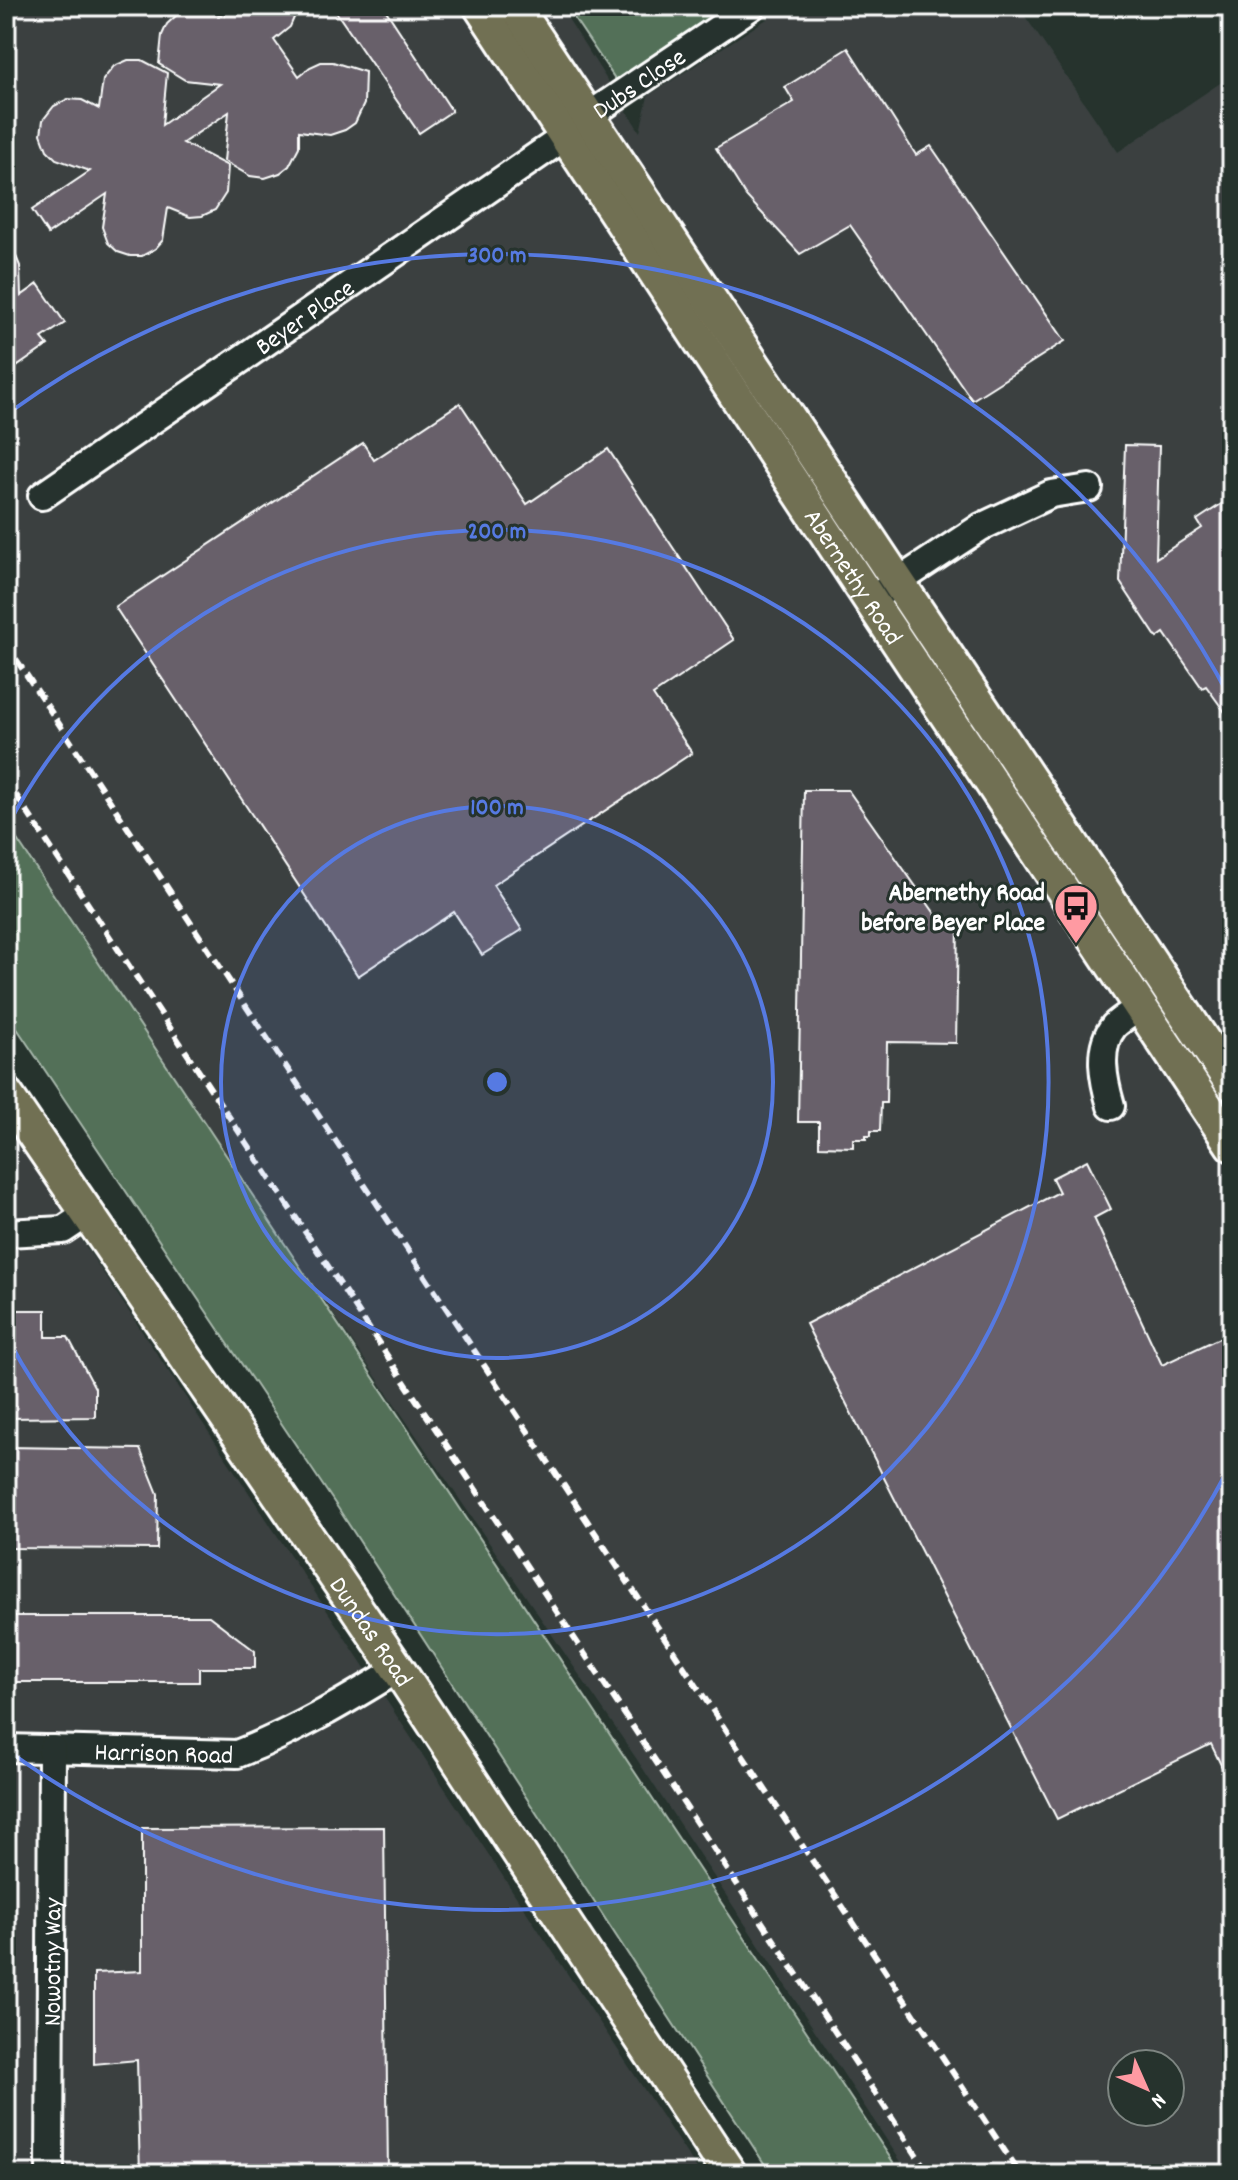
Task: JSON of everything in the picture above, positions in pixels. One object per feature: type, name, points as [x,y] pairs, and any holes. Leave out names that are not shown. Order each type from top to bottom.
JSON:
[{"type":"main road","name":"Abernethy Road","points":[[480,6],[576,126],[897,583],[1232,1084]]},
{"type":"main road","name":"Abernethy Road","points":[[515,6],[576,126],[870,600],[1232,1145]]},
{"type":"main road","points":[[1172,1055],[1201,1038]]},
{"type":"main road","name":"Dundas Road","points":[[6,1094],[398,1669],[730,2174]]},
{"type":"street","name":"Dubs Close","points":[[576,126],[752,6]]},
{"type":"street","name":"Beyer Place","points":[[42,496],[576,126]]},
{"type":"street","points":[[870,600],[981,527],[1051,494],[1089,488]]},
{"type":"street","points":[[1111,1106],[1104,1081],[1103,1053],[1113,1028],[1140,1007]]},
{"type":"street","points":[[6,1233],[63,1230],[87,1214]]},
{"type":"street","name":"Harrison Road","points":[[6,1748],[237,1754],[271,1741],[341,1705],[398,1669]]},
{"type":"street","name":"Nowotny Way","points":[[50,2174],[52,1749]]},
{"type":"shaded area","points":[[6,6],[560,6],[640,132],[648,96],[787,6],[1018,6],[1118,152],[1232,75],[1232,2174],[909,2174],[638,1761],[109,985],[6,826]]},
{"type":"shaded area","points":[[6,1126],[663,2118],[700,2174],[6,2174]]},
{"type":"green space","points":[[566,6],[752,6],[624,92]]},
{"type":"green space","points":[[6,823],[901,2174],[771,2174],[338,1508],[6,1012]]},
{"type":"building","points":[[226,6],[299,6],[290,27],[274,40],[299,76],[321,62],[333,62],[365,72],[364,104],[355,123],[330,135],[299,131],[299,147],[289,166],[265,178],[250,176],[224,161],[229,112],[183,143],[228,166],[226,193],[215,210],[190,217],[168,208],[163,240],[142,256],[118,252],[108,243],[102,227],[107,194],[48,234],[32,210],[90,171],[56,159],[47,150],[41,134],[43,120],[54,106],[68,99],[82,100],[99,109],[103,80],[114,66],[128,60],[142,60],[167,73],[162,125],[220,84],[185,80],[159,64],[162,35],[167,24],[179,13],[191,9],[225,16]]},
{"type":"building","points":[[332,6],[383,6],[452,111],[419,133]]},
{"type":"building","points":[[848,48],[916,155],[931,146],[1065,341],[972,400],[850,225],[800,254],[746,196],[716,148],[794,102],[785,87]]},
{"type":"building","points":[[6,232],[20,266],[21,296],[38,284],[65,323],[42,338],[48,345],[15,368],[6,355]]},
{"type":"building","points":[[460,403],[527,504],[608,449],[734,640],[653,695],[692,753],[493,885],[522,930],[482,955],[454,912],[358,976],[115,607],[363,443],[374,460]]},
{"type":"building","points":[[1125,445],[1159,446],[1156,558],[1202,528],[1197,520],[1232,497],[1232,722],[1206,686],[1202,688],[1164,633],[1157,638],[1120,582]]},
{"type":"building","points":[[804,790],[848,790],[943,925],[958,925],[956,1043],[887,1042],[886,1103],[881,1103],[880,1131],[871,1131],[871,1136],[866,1136],[866,1139],[853,1139],[853,1147],[819,1146],[819,1122],[798,1122]]},
{"type":"building","points":[[1087,1160],[1111,1209],[1094,1218],[1162,1365],[1232,1332],[1232,1788],[1211,1744],[1057,1819],[806,1324],[1059,1192],[1052,1178]]},
{"type":"building","points":[[6,1310],[46,1310],[46,1337],[68,1337],[95,1388],[95,1417],[6,1418]]},
{"type":"building","points":[[6,1447],[140,1449],[158,1494],[157,1549],[6,1548]]},
{"type":"building","points":[[6,1616],[209,1616],[255,1651],[255,1668],[199,1668],[199,1682],[6,1682]]},
{"type":"building","points":[[384,1827],[388,2174],[140,2174],[137,2060],[94,2064],[94,1973],[142,1971],[142,1828]]},
{"type":"railway","points":[[6,644],[1020,2174]]},
{"type":"railway","points":[[6,780],[929,2174]]},
{"type":"place","name":"Abernethy Road before Beyer Place","points":[[1076,945]]}]
